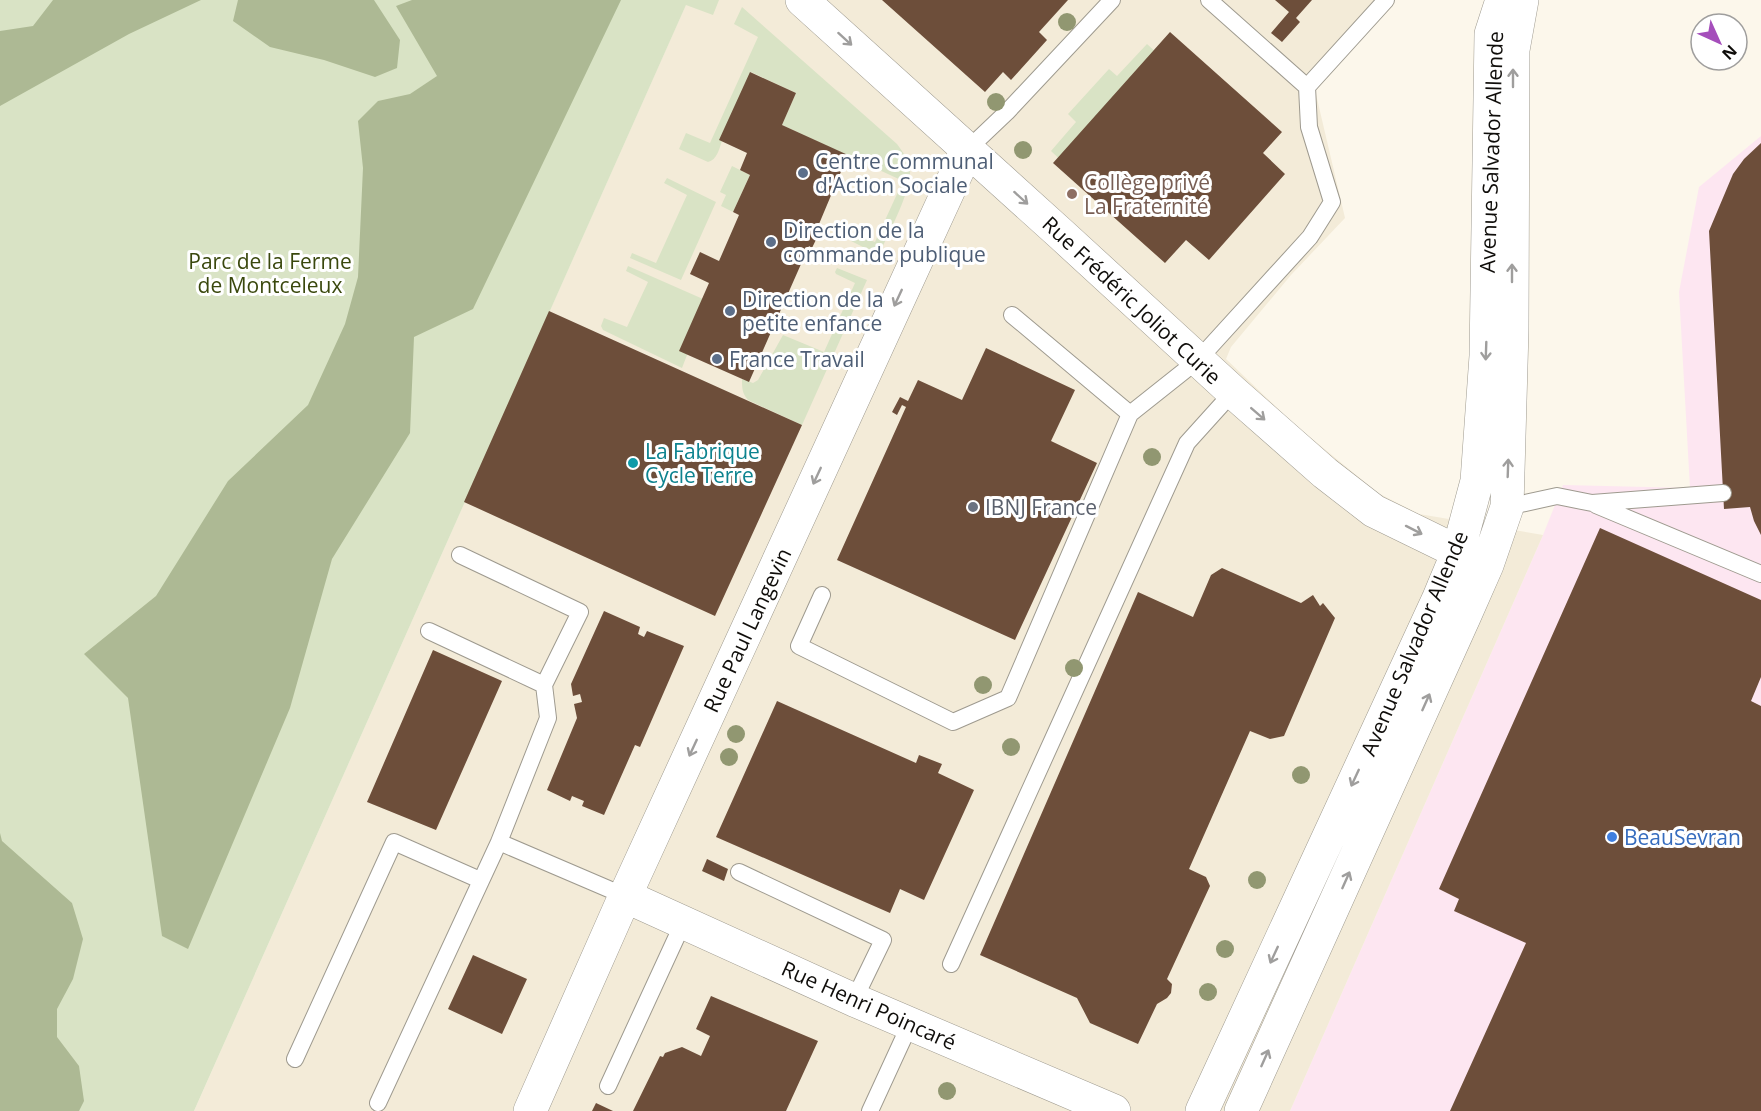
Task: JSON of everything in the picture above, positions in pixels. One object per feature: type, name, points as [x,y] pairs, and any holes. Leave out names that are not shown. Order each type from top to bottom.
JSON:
[{"type":"street","name":"Rue Frédéric Joliot Curie","points":[[802,0],[1325,473],[1374,511],[1472,559]]},
{"type":"street","name":"Avenue Salvador Allende","points":[[1241,1111],[1472,559],[1486,356],[1491,34],[1502,0]]},
{"type":"street","name":"Avenue Salvador Allende","points":[[1202,1111],[1472,559],[1507,507],[1512,330],[1513,50],[1522,0]]},
{"type":"street","name":"Rue Paul Langevin","points":[[530,1111],[625,896],[967,150]]},
{"type":"street","name":"Rue Henri Poincaré","points":[[625,896],[854,1000],[1114,1111]]},
{"type":"lane","points":[[967,150],[1007,112],[1112,0]]},
{"type":"lane","points":[[1209,0],[1307,87]]},
{"type":"lane","points":[[822,595],[799,646],[953,722],[1008,698],[1131,414],[1198,360],[1310,237],[1332,202],[1309,127],[1307,87],[1386,0]]},
{"type":"lane","points":[[1012,315],[1131,414]]},
{"type":"lane","points":[[951,964],[1187,443],[1233,392]]},
{"type":"lane","points":[[1592,503],[1723,493]]},
{"type":"lane","points":[[1507,507],[1557,496],[1592,503],[1761,574]]},
{"type":"lane","points":[[378,1103],[499,842],[548,718],[544,685],[580,612],[460,555]]},
{"type":"lane","points":[[429,631],[544,685]]},
{"type":"lane","points":[[294,1059],[394,842],[480,880]]},
{"type":"lane","points":[[499,842],[625,896]]},
{"type":"lane","points":[[739,872],[883,940],[854,1000]]},
{"type":"lane","points":[[608,1086],[683,923]]},
{"type":"lane","points":[[870,1111],[910,1024]]},
{"type":"shaded area","points":[[688,0],[1393,0],[1315,90],[1345,218],[1291,275],[1231,347],[1226,359],[1294,424],[1378,493],[1419,514],[1543,535],[1290,1111],[194,1111]]},
{"type":"shaded area","name":"BeauSevran","points":[[1761,136],[1761,1111],[1290,1111],[1563,485],[1690,488],[1679,292],[1699,187]]},
{"type":"green space","name":"Parc de la Ferme de Montceleux","points":[[0,0],[719,0],[713,15],[686,5],[194,1111],[0,1111]]},
{"type":"green space","points":[[53,0],[201,0],[129,34],[0,106],[0,31],[33,26]]},
{"type":"green space","points":[[238,0],[374,0],[400,40],[397,68],[375,77],[324,60],[270,47],[233,21]]},
{"type":"green space","points":[[412,0],[621,0],[473,309],[414,337],[410,433],[332,559],[290,708],[188,949],[162,936],[128,698],[84,654],[156,596],[228,481],[308,405],[345,324],[358,277],[363,168],[358,121],[378,101],[410,94],[437,76],[396,6]]},
{"type":"green space","points":[[742,7],[897,144],[905,156],[910,169],[910,178],[899,212],[879,255],[851,241],[849,237],[854,234],[875,242],[903,181],[782,125],[796,93],[751,72],[720,140],[722,141],[714,159],[708,162],[679,149],[686,133],[710,143],[758,37],[734,24]]},
{"type":"green space","points":[[1147,44],[1169,64],[1070,169],[1051,151],[1076,122],[1068,114],[1109,69],[1117,76]]},
{"type":"green space","points":[[732,166],[750,175],[733,212],[721,206],[726,195],[720,192]]},
{"type":"green space","points":[[667,178],[716,202],[681,280],[630,258],[632,253],[656,263],[687,195],[664,183]]},
{"type":"green space","points":[[628,266],[703,299],[682,368],[603,330],[601,326],[604,318],[627,327],[648,282],[626,271]]},
{"type":"green space","points":[[837,268],[867,280],[802,425],[748,400],[743,390],[742,379],[753,383],[758,380],[783,335],[824,352],[855,283],[836,274]]},
{"type":"green space","points":[[0,833],[2,841],[72,903],[83,939],[73,979],[57,1009],[57,1037],[79,1066],[84,1101],[79,1111],[0,1111]]},
{"type":"building","points":[[882,0],[1068,0],[1039,32],[1047,40],[1011,80],[1003,72],[985,92]]},
{"type":"building","points":[[1275,0],[1312,0],[1296,18],[1300,22],[1282,42],[1271,33],[1289,12]]},
{"type":"building","points":[[1170,32],[1282,132],[1263,153],[1285,174],[1209,260],[1186,240],[1165,263],[1053,163]]},
{"type":"building","points":[[750,72],[796,93],[782,125],[848,155],[819,224],[823,225],[812,248],[809,246],[749,382],[679,351],[709,283],[690,274],[700,252],[719,261],[739,215],[733,212],[750,175],[740,170],[747,153],[719,140]]},
{"type":"building","points":[[1761,143],[1761,535],[1750,507],[1724,509],[1709,231],[1733,174],[1744,159]]},
{"type":"building","name":"La Fabrique Cycle Terre","points":[[549,311],[802,425],[715,616],[464,502]]},
{"type":"building","points":[[986,348],[1075,390],[1051,441],[1097,463],[1015,640],[837,560],[906,407],[902,405],[897,415],[892,412],[900,397],[908,401],[918,380],[962,400]]},
{"type":"building","name":"BeauSevran","points":[[1600,528],[1761,600],[1761,677],[1751,701],[1761,706],[1761,1111],[1450,1111],[1526,943],[1454,911],[1459,899],[1439,889]]},
{"type":"building","points":[[1222,568],[1301,603],[1313,595],[1320,606],[1323,603],[1335,618],[1284,736],[1270,739],[1250,731],[1189,869],[1206,877],[1210,886],[1167,979],[1172,984],[1171,993],[1157,1004],[1138,1044],[1090,1023],[1077,998],[980,955],[1138,592],[1193,617],[1211,575]]},
{"type":"building","points":[[604,611],[640,627],[638,634],[644,637],[647,631],[684,646],[640,747],[635,745],[604,815],[582,806],[584,801],[572,796],[570,801],[547,790],[577,718],[574,704],[582,702],[580,694],[573,696],[571,684]]},
{"type":"building","points":[[433,650],[502,681],[436,830],[367,802]]},
{"type":"building","points":[[777,701],[916,763],[919,755],[942,764],[938,773],[974,790],[924,900],[900,889],[890,913],[716,837]]},
{"type":"building","points":[[707,859],[728,869],[724,881],[702,871]]},
{"type":"building","points":[[473,955],[527,979],[502,1034],[448,1009]]},
{"type":"building","points":[[711,996],[818,1041],[786,1111],[633,1111],[660,1056],[663,1057],[665,1053],[682,1047],[701,1056],[710,1036],[696,1029]]},
{"type":"building","points":[[596,1103],[613,1111],[592,1111]]},
{"type":"place","name":"Centre Communal d'Action Sociale","points":[[803,173]]},
{"type":"place","name":"Collège privé La Fraternité","points":[[1072,194]]},
{"type":"place","name":"Direction de la commande publique","points":[[771,242]]},
{"type":"place","name":"Direction de la petite enfance","points":[[730,311]]},
{"type":"place","name":"France Travail","points":[[717,359]]},
{"type":"place","name":"La Fabrique Cycle Terre","points":[[633,463]]},
{"type":"place","name":"IBNJ France","points":[[973,507]]},
{"type":"place","name":"BeauSevran","points":[[1612,837]]}]
